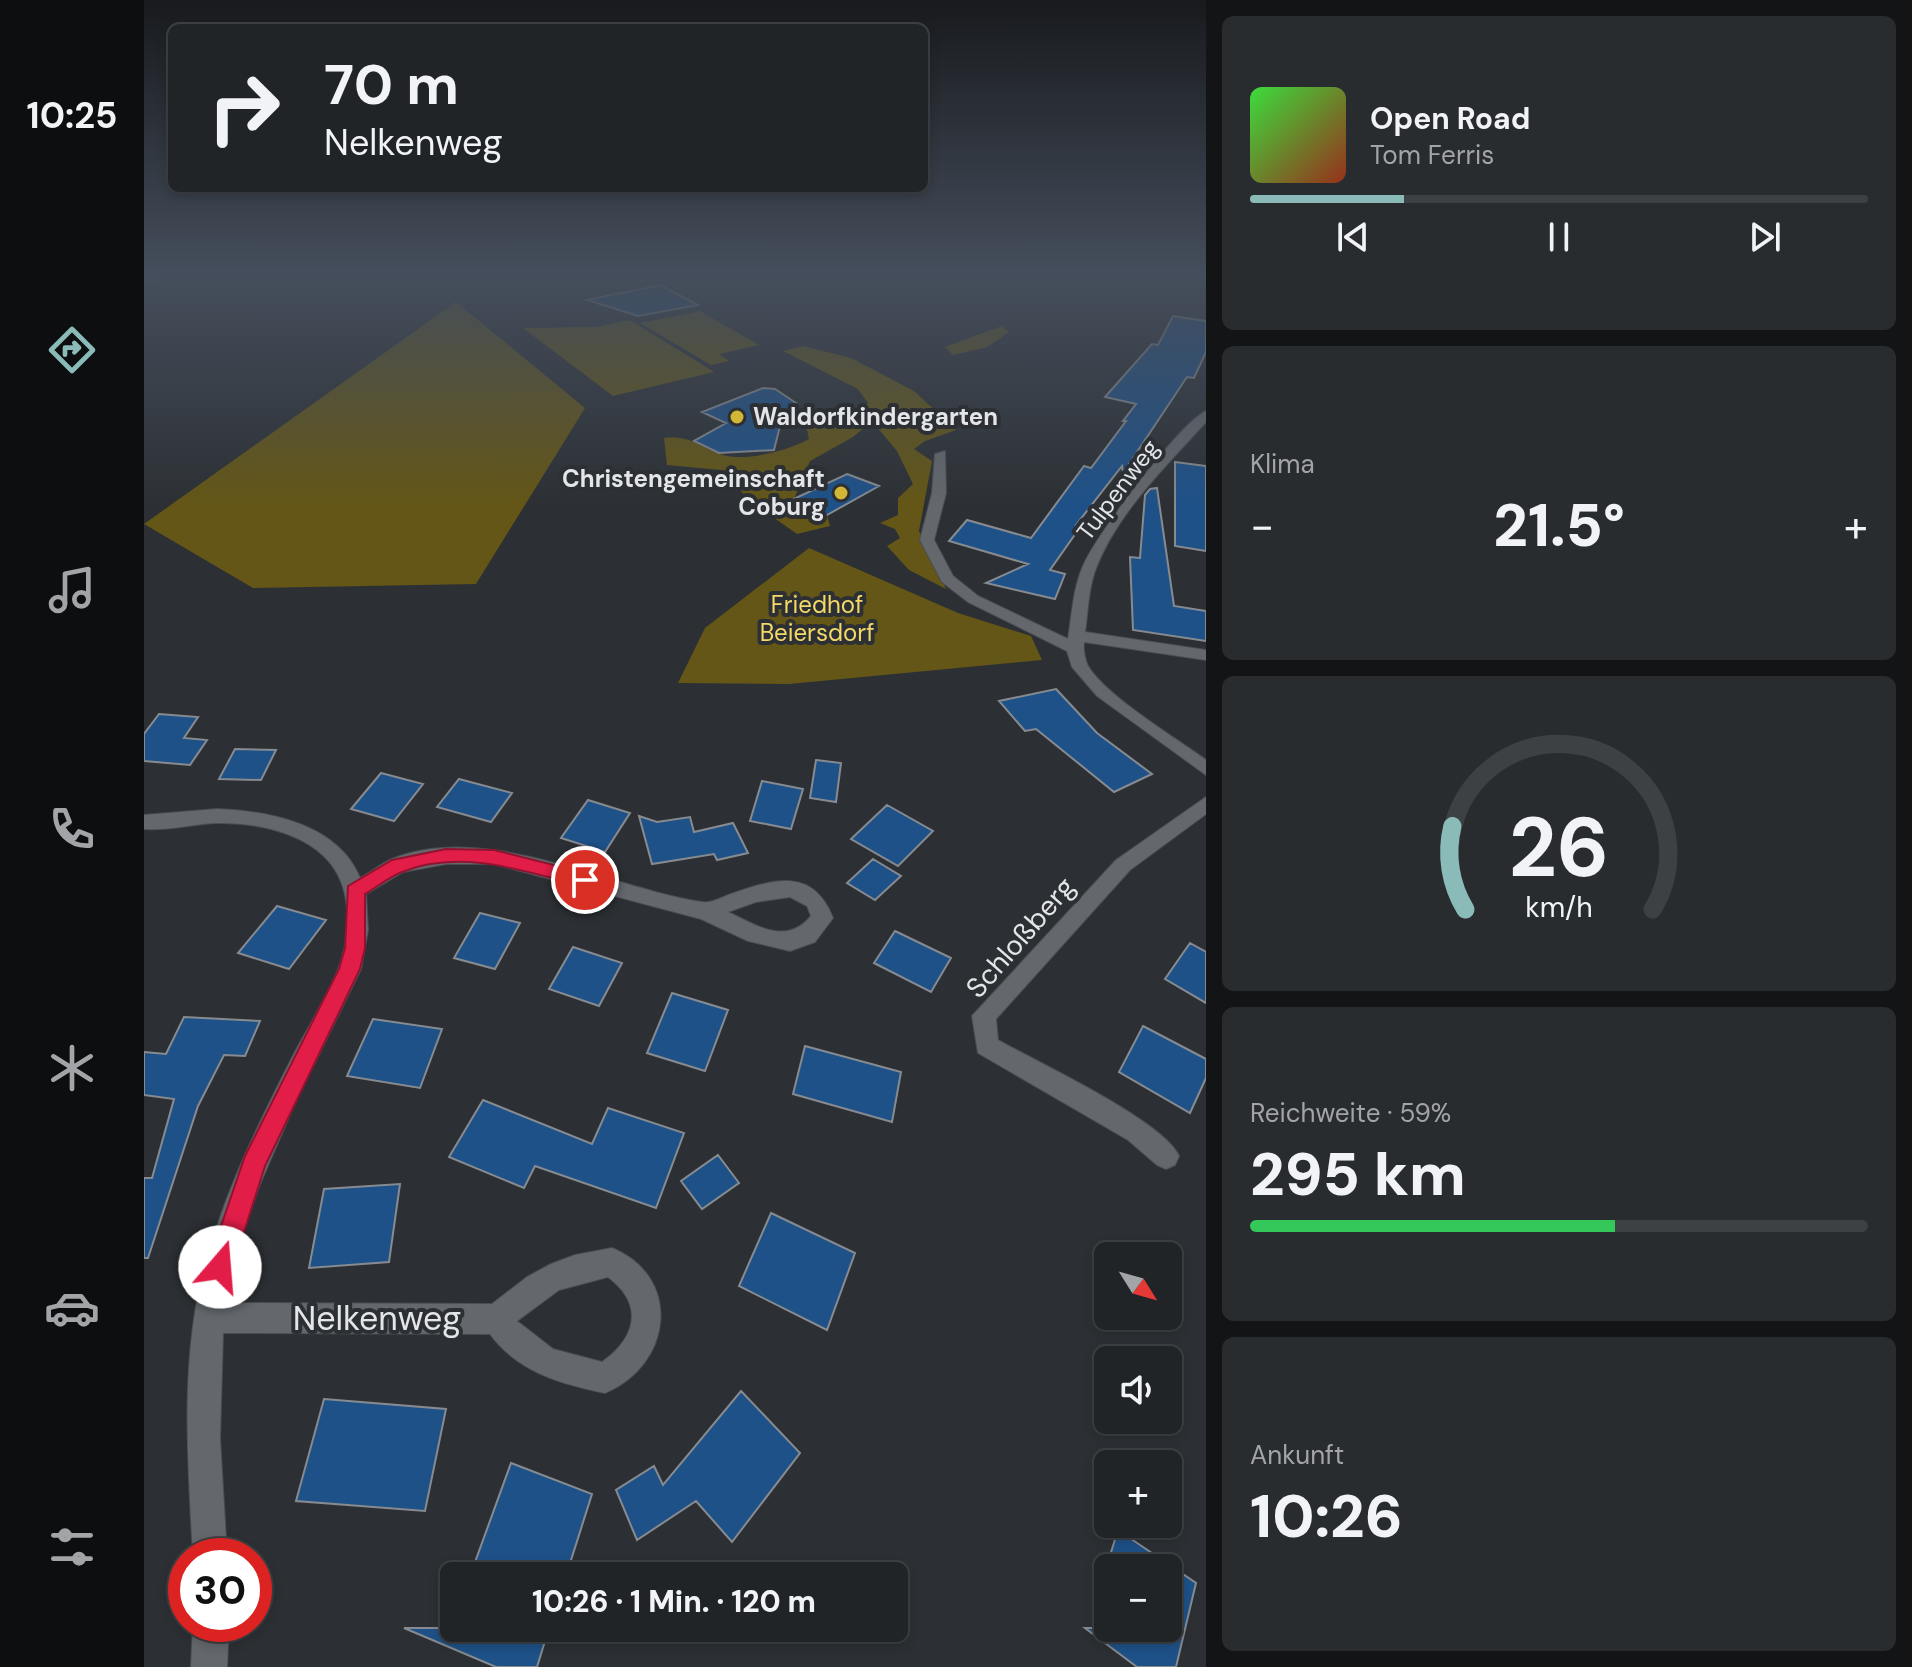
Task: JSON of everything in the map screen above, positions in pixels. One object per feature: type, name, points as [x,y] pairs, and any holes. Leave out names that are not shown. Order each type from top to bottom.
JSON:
[{"type":"street","name":"Tulpenweg","points":[[1076,642],[1078,609],[1090,565],[1129,504],[1203,423]]},
{"type":"street","points":[[941,454],[939,493],[927,540],[947,579],[973,599],[1010,620],[1076,642],[1206,655]]},
{"type":"street","points":[[1076,642],[1080,667],[1103,692],[1206,769]]},
{"type":"street","name":"Schloßberg","points":[[1166,1156],[1137,1131],[987,1046],[984,1016],[1123,865],[1206,804]]},
{"type":"street","points":[[144,822],[175,824],[214,816],[270,822],[296,830],[326,847],[347,873],[355,891],[355,948],[350,969],[253,1164],[220,1267],[209,1318],[204,1452],[209,1538]]},
{"type":"street","points":[[355,891],[398,865],[446,856],[494,856],[707,912]]},
{"type":"street","name":"Nelkenweg","points":[[209,1318],[497,1319],[548,1277],[571,1267],[612,1262],[640,1286],[645,1305],[640,1349],[623,1368],[605,1378],[551,1367],[529,1355],[510,1339],[497,1319]]},
{"type":"street","points":[[209,1667],[210,1642]]},
{"type":"green space","points":[[387,351],[515,351],[585,408],[476,584],[253,588],[144,524]]},
{"type":"green space","points":[[553,351],[680,351],[714,372],[613,396]]},
{"type":"green space","points":[[687,351],[733,351],[719,354],[729,361],[711,365]]},
{"type":"green space","points":[[783,351],[822,351],[851,358],[914,391],[956,430],[925,441],[914,449],[932,461],[919,531],[946,589],[909,570],[887,546],[900,538],[895,529],[880,523],[898,515],[898,498],[913,484],[897,451],[872,421],[853,437],[810,461],[794,499],[806,509],[827,515],[830,526],[797,534],[750,501],[721,470],[667,465],[664,438],[688,440],[732,457],[755,456],[779,451],[809,439],[806,425],[833,409],[859,410],[868,403],[858,389]]},
{"type":"green space","points":[[949,351],[971,351],[953,355]]},
{"type":"green space","name":"Friedhof Beiersdorf","points":[[809,548],[958,613],[1031,636],[1042,660],[789,684],[678,683],[705,628]]},
{"type":"building","points":[[1146,351],[1206,351],[1194,378],[1187,377],[1123,473],[1122,466],[1076,525],[1081,526],[1050,570],[1065,574],[1055,599],[986,583],[1028,564],[949,541],[967,520],[1031,538],[1084,466],[1091,468],[1136,404],[1105,397]]},
{"type":"building","points":[[763,388],[775,389],[796,403],[783,414],[774,450],[719,453],[694,441],[726,423],[702,412]]},
{"type":"building","points":[[1175,462],[1206,466],[1206,551],[1175,546]]},
{"type":"building","name":"Christengemeinschaft Coburg","points":[[847,474],[879,486],[827,515],[785,503]]},
{"type":"building","points":[[1157,488],[1174,606],[1206,611],[1206,641],[1133,630],[1130,557],[1140,558],[1145,495],[1150,489]]},
{"type":"building","points":[[1056,689],[1097,733],[1152,774],[1114,792],[1036,729],[1025,731],[999,701]]},
{"type":"building","points":[[159,714],[198,717],[184,738],[207,740],[190,765],[144,761],[144,734]]},
{"type":"building","points":[[235,749],[276,750],[261,780],[219,779]]},
{"type":"building","points":[[816,760],[841,763],[836,802],[810,798]]},
{"type":"building","points":[[381,773],[423,784],[394,821],[351,809]]},
{"type":"building","points":[[459,779],[512,793],[491,822],[437,807]]},
{"type":"building","points":[[762,781],[803,789],[791,829],[750,821]]},
{"type":"building","points":[[588,800],[630,813],[605,852],[561,838]]},
{"type":"building","points":[[887,805],[933,831],[898,866],[851,839]]},
{"type":"building","points":[[639,816],[657,822],[690,817],[694,832],[733,823],[748,853],[717,860],[714,854],[652,864]]},
{"type":"building","points":[[873,859],[901,876],[875,900],[847,883]]},
{"type":"building","points":[[277,906],[326,920],[289,969],[238,953]]},
{"type":"building","points":[[480,913],[520,923],[495,969],[454,958]]},
{"type":"building","points":[[895,931],[951,958],[931,992],[874,963]]},
{"type":"building","points":[[1190,943],[1206,952],[1206,1003],[1165,979]]},
{"type":"building","points":[[573,947],[622,963],[599,1006],[549,989]]},
{"type":"building","points":[[672,993],[728,1010],[705,1071],[647,1053]]},
{"type":"building","points":[[184,1017],[260,1021],[245,1056],[224,1055],[198,1106],[148,1258],[144,1258],[144,1178],[152,1178],[174,1099],[144,1095],[144,1052],[166,1054]]},
{"type":"building","points":[[373,1019],[442,1029],[420,1088],[347,1076]]},
{"type":"building","points":[[1143,1026],[1206,1059],[1206,1078],[1190,1113],[1119,1072]]},
{"type":"building","points":[[805,1046],[901,1072],[892,1122],[793,1094]]},
{"type":"building","points":[[483,1100],[592,1144],[608,1108],[684,1133],[656,1208],[535,1166],[524,1188],[449,1157]]},
{"type":"building","points":[[718,1155],[739,1183],[702,1209],[681,1181]]},
{"type":"building","points":[[400,1184],[389,1262],[309,1268],[324,1189]]},
{"type":"building","points":[[771,1213],[855,1253],[827,1330],[739,1286]]},
{"type":"building","points":[[741,1391],[800,1453],[732,1542],[696,1501],[637,1540],[616,1490],[654,1466],[663,1485]]},
{"type":"building","points":[[324,1399],[446,1409],[425,1511],[296,1501]]},
{"type":"building","points":[[511,1463],[592,1494],[570,1562],[475,1562]]},
{"type":"building","points":[[1115,1538],[1130,1538],[1153,1554],[1110,1554]]},
{"type":"building","points":[[1182,1573],[1196,1583],[1182,1642]]},
{"type":"building","points":[[404,1628],[440,1628],[440,1642],[545,1642],[537,1667],[496,1667]]},
{"type":"building","points":[[1104,1642],[1182,1642],[1176,1667],[1137,1667]]},
{"type":"place","name":"Waldorfkindergarten","points":[[737,417]]},
{"type":"place","name":"Christengemeinschaft Coburg","points":[[841,493]]},
{"type":"route","points":[[220,1267],[253,1164],[350,969],[355,948],[355,891],[398,865],[446,856],[494,856],[585,880]]}]
